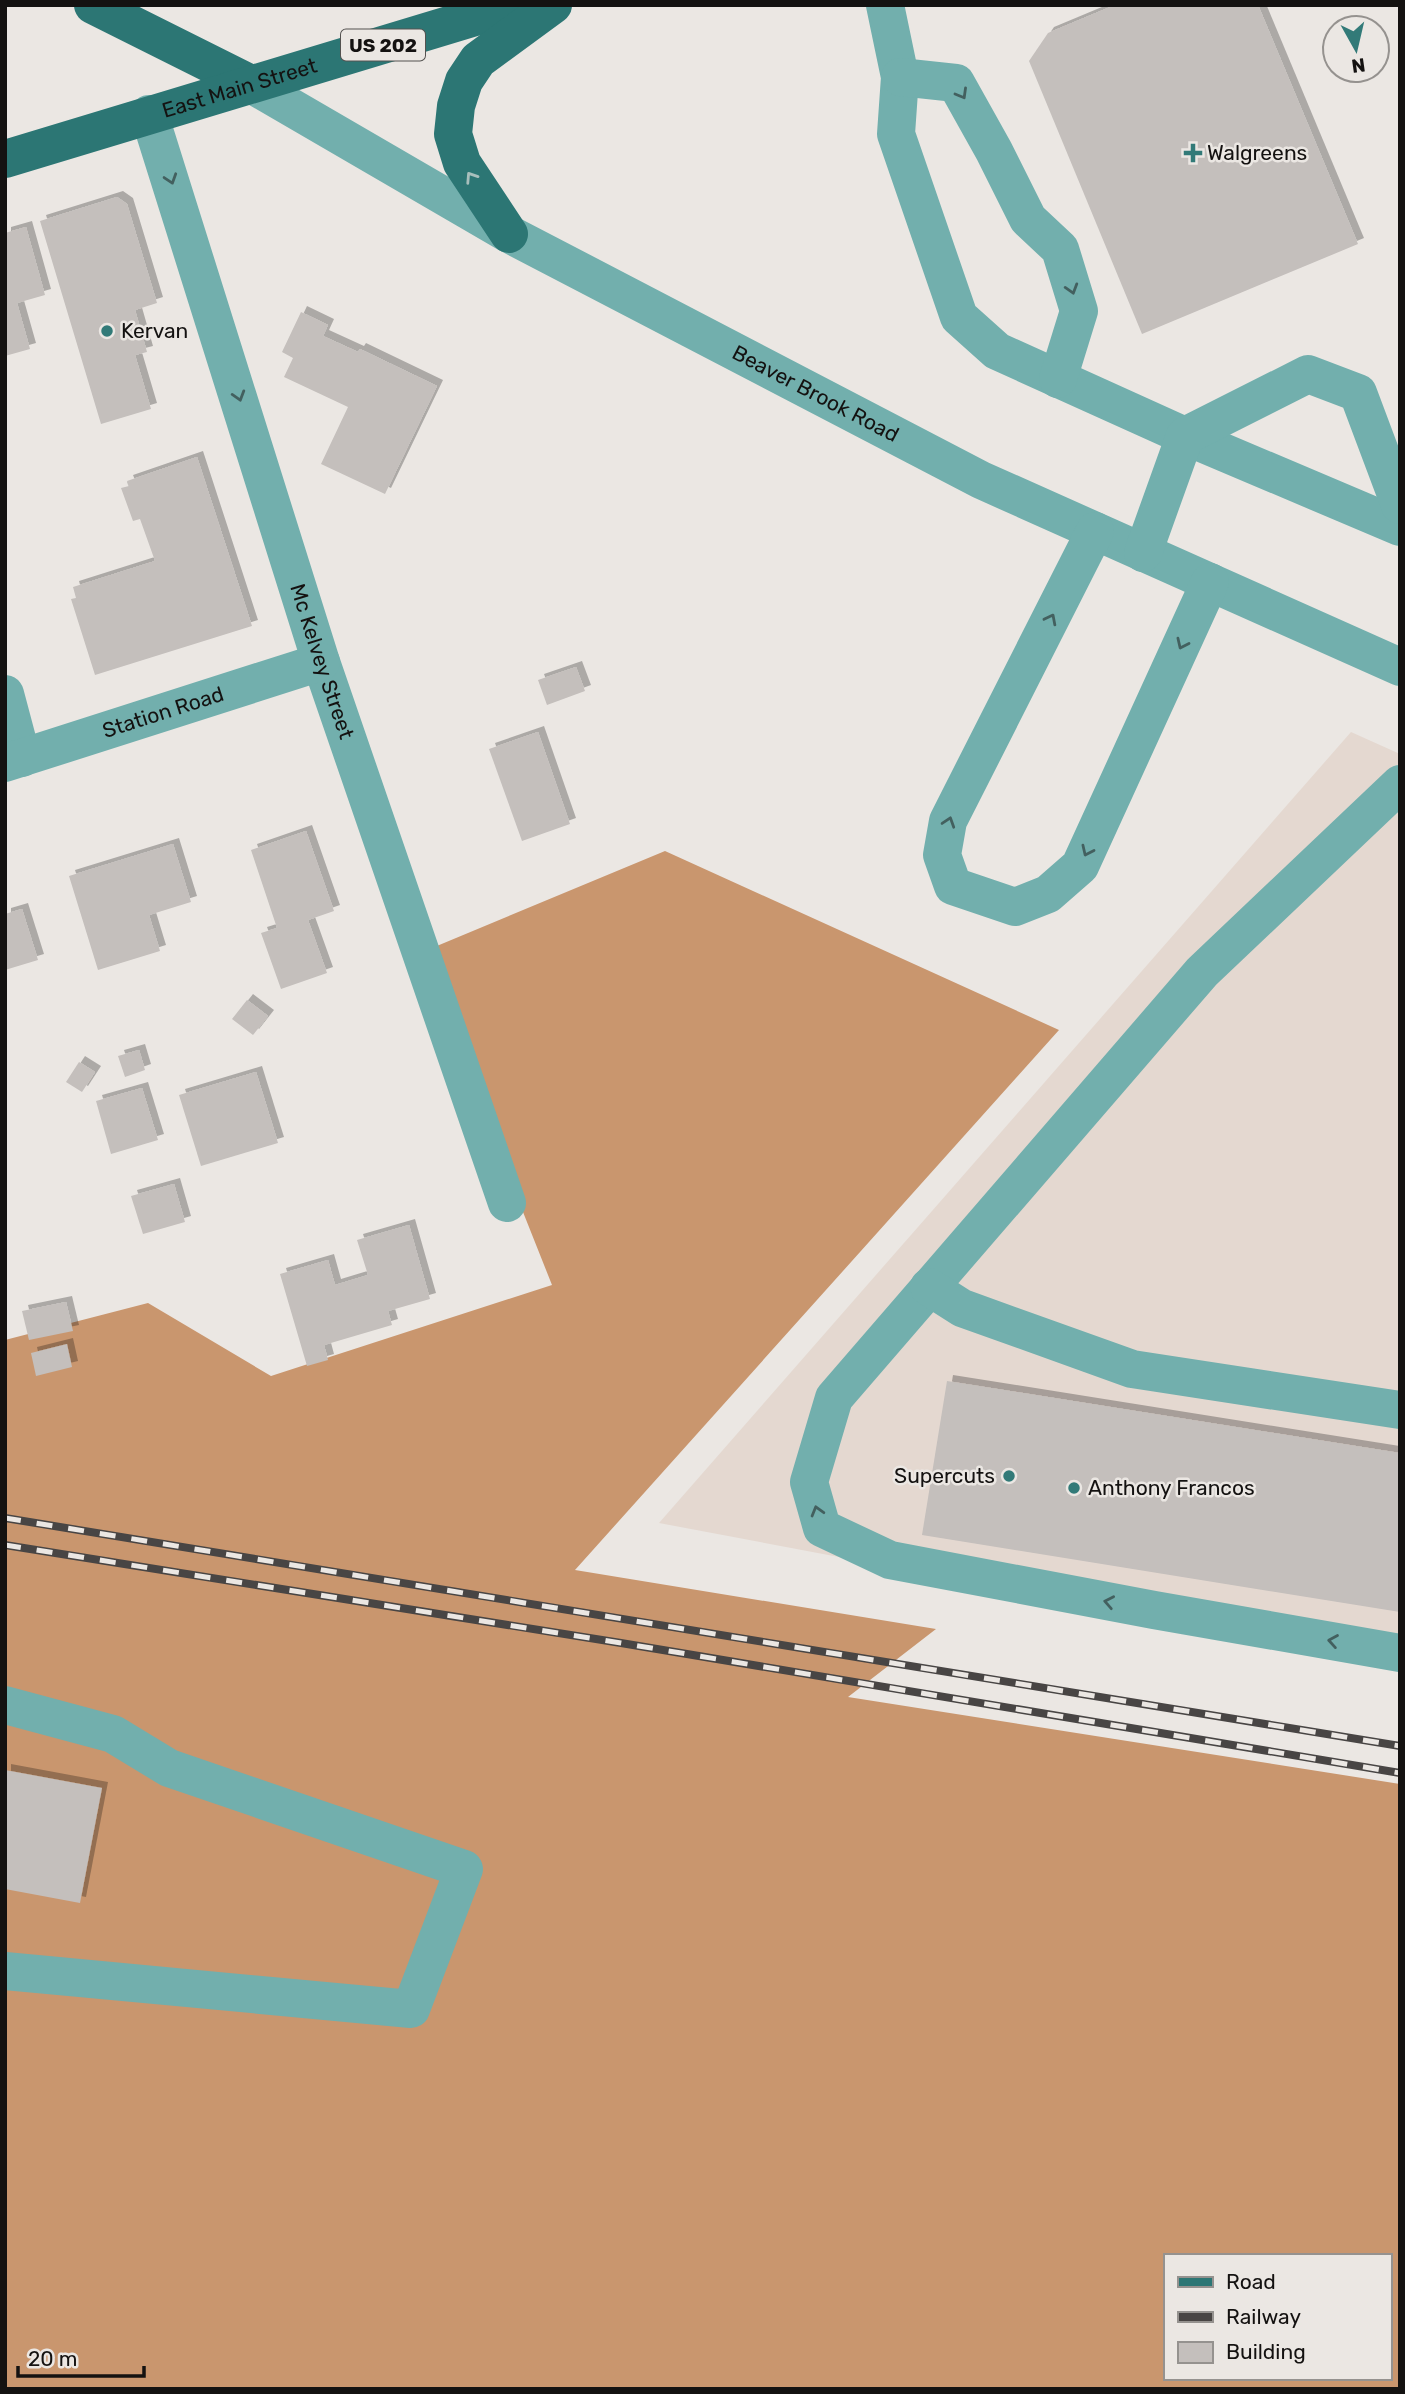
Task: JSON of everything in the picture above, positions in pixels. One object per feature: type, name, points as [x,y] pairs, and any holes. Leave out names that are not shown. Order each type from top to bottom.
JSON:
[{"type":"main road","points":[[93,5],[251,84]]},
{"type":"main road","name":"East Main Street","points":[[5,159],[515,5]]},
{"type":"main road","points":[[509,234],[462,163],[453,134],[456,106],[464,81],[478,60],[553,5]]},
{"type":"street","points":[[885,5],[900,77],[895,134],[959,317],[997,351],[1185,436],[1400,527]]},
{"type":"street","points":[[900,77],[956,83],[1028,219],[1060,249],[1079,312],[1058,379]]},
{"type":"street","name":"Beaver Brook Road","points":[[251,84],[509,234],[981,480],[1400,667]]},
{"type":"street","name":"Mc Kelvey Street","points":[[149,114],[321,662],[507,1203]]},
{"type":"street","points":[[1143,553],[1185,436],[1308,374],[1358,393],[1400,505]]},
{"type":"street","points":[[1095,531],[948,821],[942,855],[953,886],[1015,907],[1048,894],[1080,866],[1210,582]]},
{"type":"street","name":"Station Road","points":[[13,760],[321,662]]},
{"type":"street","points":[[5,694],[13,760]]},
{"type":"street","points":[[1392,802],[1202,972],[929,1287],[834,1398],[809,1482],[822,1528],[890,1560],[1400,1653]]},
{"type":"street","points":[[929,1287],[962,1308],[1132,1369],[1400,1410]]},
{"type":"street","points":[[5,1705],[113,1734],[169,1768],[464,1870],[411,2009],[5,1970]]},
{"type":"shaded area","points":[[1351,732],[1400,754],[1400,1663],[659,1523]]},
{"type":"shaded area","points":[[665,851],[1059,1030],[575,1570],[936,1629],[848,1697],[1400,1784],[1400,2389],[5,2389],[5,1340],[148,1303],[271,1376],[552,1285],[420,953]]},
{"type":"building","name":"Walgreens","points":[[1115,5],[1258,5],[1358,244],[1142,334],[1029,61],[1048,33]]},
{"type":"building","name":"Kervan","points":[[117,197],[127,204],[157,303],[135,310],[147,352],[135,355],[151,409],[101,424],[40,221]]},
{"type":"building","points":[[26,227],[45,295],[17,303],[30,349],[5,356],[5,233]]},
{"type":"building","points":[[301,312],[328,325],[323,336],[358,352],[360,349],[437,386],[385,494],[321,464],[348,407],[284,377],[293,358],[282,352]]},
{"type":"building","points":[[197,457],[252,626],[95,675],[71,599],[76,598],[73,587],[155,561],[140,519],[133,521],[121,488],[129,486],[127,481]]},
{"type":"building","points":[[576,667],[585,691],[547,705],[538,680]]},
{"type":"building","points":[[538,732],[570,824],[522,841],[489,749]]},
{"type":"building","points":[[306,831],[334,911],[308,920],[327,973],[281,989],[261,933],[277,928],[251,850]]},
{"type":"building","points":[[173,844],[191,902],[149,915],[160,951],[98,970],[69,876]]},
{"type":"building","points":[[22,909],[38,960],[5,970],[5,914]]},
{"type":"building","points":[[247,1000],[268,1016],[253,1035],[232,1019]]},
{"type":"building","points":[[139,1050],[145,1070],[125,1077],[118,1056]]},
{"type":"building","points":[[79,1062],[95,1072],[82,1092],[66,1082]]},
{"type":"building","points":[[256,1072],[278,1143],[201,1166],[179,1095]]},
{"type":"building","points":[[142,1088],[158,1140],[111,1154],[96,1101]]},
{"type":"building","points":[[174,1184],[185,1222],[143,1234],[131,1196]]},
{"type":"building","points":[[409,1225],[430,1299],[388,1311],[392,1325],[324,1345],[328,1360],[307,1366],[280,1274],[328,1260],[335,1285],[368,1275],[357,1240]]},
{"type":"building","points":[[66,1302],[73,1331],[29,1340],[22,1311]]},
{"type":"building","points":[[67,1344],[72,1367],[36,1376],[31,1353]]},
{"type":"building","points":[[947,1381],[1400,1453],[1400,1612],[922,1535]]},
{"type":"building","points":[[5,1770],[102,1788],[80,1903],[5,1889]]},
{"type":"railway","points":[[5,1518],[1400,1746]]},
{"type":"railway","points":[[5,1545],[621,1643],[1400,1773]]},
{"type":"place","name":"Walgreens","points":[[1193,153]]},
{"type":"place","name":"Kervan","points":[[107,331]]},
{"type":"place","name":"Supercuts","points":[[1009,1476]]},
{"type":"place","name":"Anthony Francos","points":[[1074,1488]]}]
